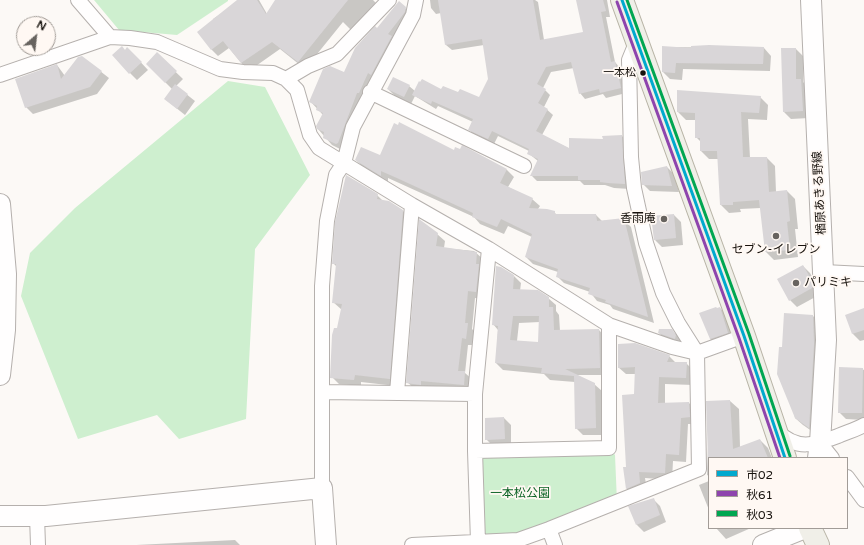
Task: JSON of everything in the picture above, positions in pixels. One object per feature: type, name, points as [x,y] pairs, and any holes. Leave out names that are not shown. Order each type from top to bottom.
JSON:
[{"type":"main road","points":[[622,0],[636,43],[744,336],[785,457]]},
{"type":"main road","points":[[810,529],[818,545]]},
{"type":"street","points":[[78,0],[110,37]]},
{"type":"street","points":[[286,79],[308,66],[338,54],[389,0]]},
{"type":"street","points":[[326,545],[322,488],[322,286],[327,221],[336,176],[344,163],[353,127],[370,92],[413,15],[416,0]]},
{"type":"street","name":"楢原あきる野線","points":[[811,0],[826,340],[823,453]]},
{"type":"street","points":[[0,74],[110,37],[157,42],[220,69],[243,72],[273,73],[286,79],[297,90],[310,135],[319,148],[412,205],[489,249],[609,325],[672,347],[697,353],[744,336]]},
{"type":"street","points":[[412,545],[518,540],[699,469],[697,353],[678,323],[663,293],[646,243],[634,188],[631,157],[629,60],[636,43]]},
{"type":"street","points":[[370,92],[524,166]]},
{"type":"street","points":[[0,204],[6,274],[5,330],[0,375]]},
{"type":"street","points":[[397,393],[412,205]]},
{"type":"street","points":[[478,542],[475,394],[489,249]]},
{"type":"street","points":[[824,272],[864,274]]},
{"type":"street","points":[[475,451],[609,448],[609,325]]},
{"type":"street","points":[[322,392],[475,394]]},
{"type":"street","points":[[775,429],[787,440],[806,444],[823,453],[864,425]]},
{"type":"street","points":[[848,478],[864,500]]},
{"type":"street","points":[[0,516],[37,516],[322,488]]},
{"type":"street","points":[[37,516],[38,545]]},
{"type":"street","points":[[549,529],[555,545]]},
{"type":"street","points":[[763,545],[803,529]]},
{"type":"green space","points":[[94,0],[228,1],[177,35],[119,30]]},
{"type":"green space","points":[[228,81],[265,87],[310,175],[255,249],[246,419],[179,439],[157,415],[78,439],[21,296],[30,253],[75,208]]},
{"type":"green space","name":"一本松公園","points":[[609,448],[615,455],[617,502],[549,529],[478,542],[475,451]]},
{"type":"building","points":[[237,0],[257,0],[266,14],[275,0],[348,0],[298,62],[272,42],[241,63],[223,41],[211,50],[197,32]]},
{"type":"building","points":[[438,0],[533,0],[540,40],[583,32],[576,0],[603,0],[606,11],[601,12],[611,62],[615,61],[621,88],[600,93],[599,89],[579,94],[571,62],[546,67],[537,84],[546,89],[538,103],[548,109],[536,131],[569,148],[569,138],[603,139],[602,136],[622,135],[625,184],[600,182],[600,180],[578,180],[578,176],[530,176],[538,159],[527,154],[529,149],[492,131],[488,139],[468,130],[473,119],[432,101],[431,104],[412,95],[419,81],[420,82],[422,79],[441,89],[443,86],[458,92],[460,89],[479,97],[488,79],[482,39],[445,45]]},
{"type":"building","points":[[399,1],[406,7],[405,12],[388,34],[392,36],[371,75],[368,73],[359,93],[357,93],[338,143],[336,144],[323,138],[324,132],[317,129],[316,126],[323,113],[316,110],[317,106],[309,102],[323,69],[330,66],[344,72],[355,48],[375,26],[377,28]]},
{"type":"building","points":[[709,45],[764,47],[763,64],[676,63],[675,73],[662,72],[662,46],[691,48],[691,46]]},
{"type":"building","points":[[122,46],[125,50],[127,47],[142,62],[129,74],[112,55]]},
{"type":"building","points":[[781,48],[796,48],[796,79],[801,79],[803,111],[783,112]]},
{"type":"building","points":[[157,52],[177,71],[165,83],[146,64]]},
{"type":"building","points":[[82,56],[102,71],[90,87],[25,108],[15,79],[57,64],[61,79],[78,57]]},
{"type":"building","points":[[393,77],[410,85],[404,97],[387,89]]},
{"type":"building","points":[[175,84],[188,94],[177,109],[164,99]]},
{"type":"building","points":[[677,90],[761,96],[759,113],[741,112],[743,157],[767,157],[769,192],[787,190],[790,221],[787,222],[790,250],[765,252],[759,200],[733,202],[733,205],[720,205],[717,151],[700,151],[700,138],[695,138],[695,113],[677,112]]},
{"type":"building","points":[[399,122],[454,150],[455,147],[460,149],[462,145],[507,169],[500,183],[533,198],[529,208],[547,209],[555,211],[555,214],[596,214],[597,221],[624,218],[648,317],[605,302],[606,300],[588,294],[590,288],[556,277],[558,269],[525,257],[532,234],[501,219],[497,227],[472,217],[473,213],[381,171],[381,176],[355,160],[361,147],[380,155],[394,123],[398,125]]},
{"type":"building","points":[[667,166],[672,186],[642,185],[641,172]]},
{"type":"building","points":[[346,175],[378,194],[377,199],[389,201],[403,210],[390,379],[355,375],[354,380],[330,378],[332,335],[334,328],[337,328],[342,304],[332,303],[336,264],[332,264],[335,222]]},
{"type":"building","points":[[674,214],[676,238],[654,240],[651,216]]},
{"type":"building","points":[[419,219],[438,233],[436,246],[477,252],[476,264],[479,264],[476,292],[468,291],[465,323],[468,323],[466,339],[462,338],[458,371],[465,371],[464,385],[421,381],[421,385],[406,383]]},
{"type":"building","name":"パリミキ","points":[[803,265],[812,281],[812,288],[789,301],[777,279]]},
{"type":"building","points":[[496,266],[501,267],[514,275],[513,289],[538,290],[549,297],[549,307],[553,307],[554,330],[599,329],[600,368],[565,369],[595,383],[596,428],[575,429],[574,376],[541,373],[542,368],[495,363],[498,326],[492,325]],"holes":[[[513,316],[539,316],[538,342],[510,340]]]},
{"type":"building","points":[[720,307],[728,333],[710,339],[699,313]]},
{"type":"building","points":[[864,308],[864,330],[852,334],[845,315]]},
{"type":"building","points":[[784,313],[813,315],[814,344],[809,428],[795,418],[777,374],[779,347],[782,347]]},
{"type":"building","points":[[659,329],[672,329],[676,335],[675,339],[658,333]]},
{"type":"building","points":[[635,343],[670,355],[667,362],[687,362],[686,378],[659,377],[658,403],[689,402],[690,417],[681,418],[679,455],[666,454],[665,473],[639,472],[640,483],[626,489],[623,467],[626,467],[622,395],[634,394],[635,367],[618,368],[618,344]]},
{"type":"building","points":[[839,367],[863,368],[862,413],[838,413]]},
{"type":"building","points":[[730,400],[733,449],[760,439],[768,457],[708,458],[706,401]]},
{"type":"building","points":[[504,417],[505,439],[485,440],[485,418]]},
{"type":"building","points":[[654,498],[660,515],[636,525],[628,506]]},
{"type":"transit line","name":"市02","points":[[622,0],[744,336],[785,457]]},
{"type":"transit line","name":"秋03","points":[[627,0],[749,334],[790,456]]},
{"type":"transit line","name":"秋61","points":[[617,2],[739,338],[780,457]]},
{"type":"place","name":"一本松","points":[[643,73]]},
{"type":"place","name":"香雨庵","points":[[664,219]]},
{"type":"place","name":"セブン-イレブン","points":[[776,236]]},
{"type":"place","name":"パリミキ","points":[[796,283]]}]
